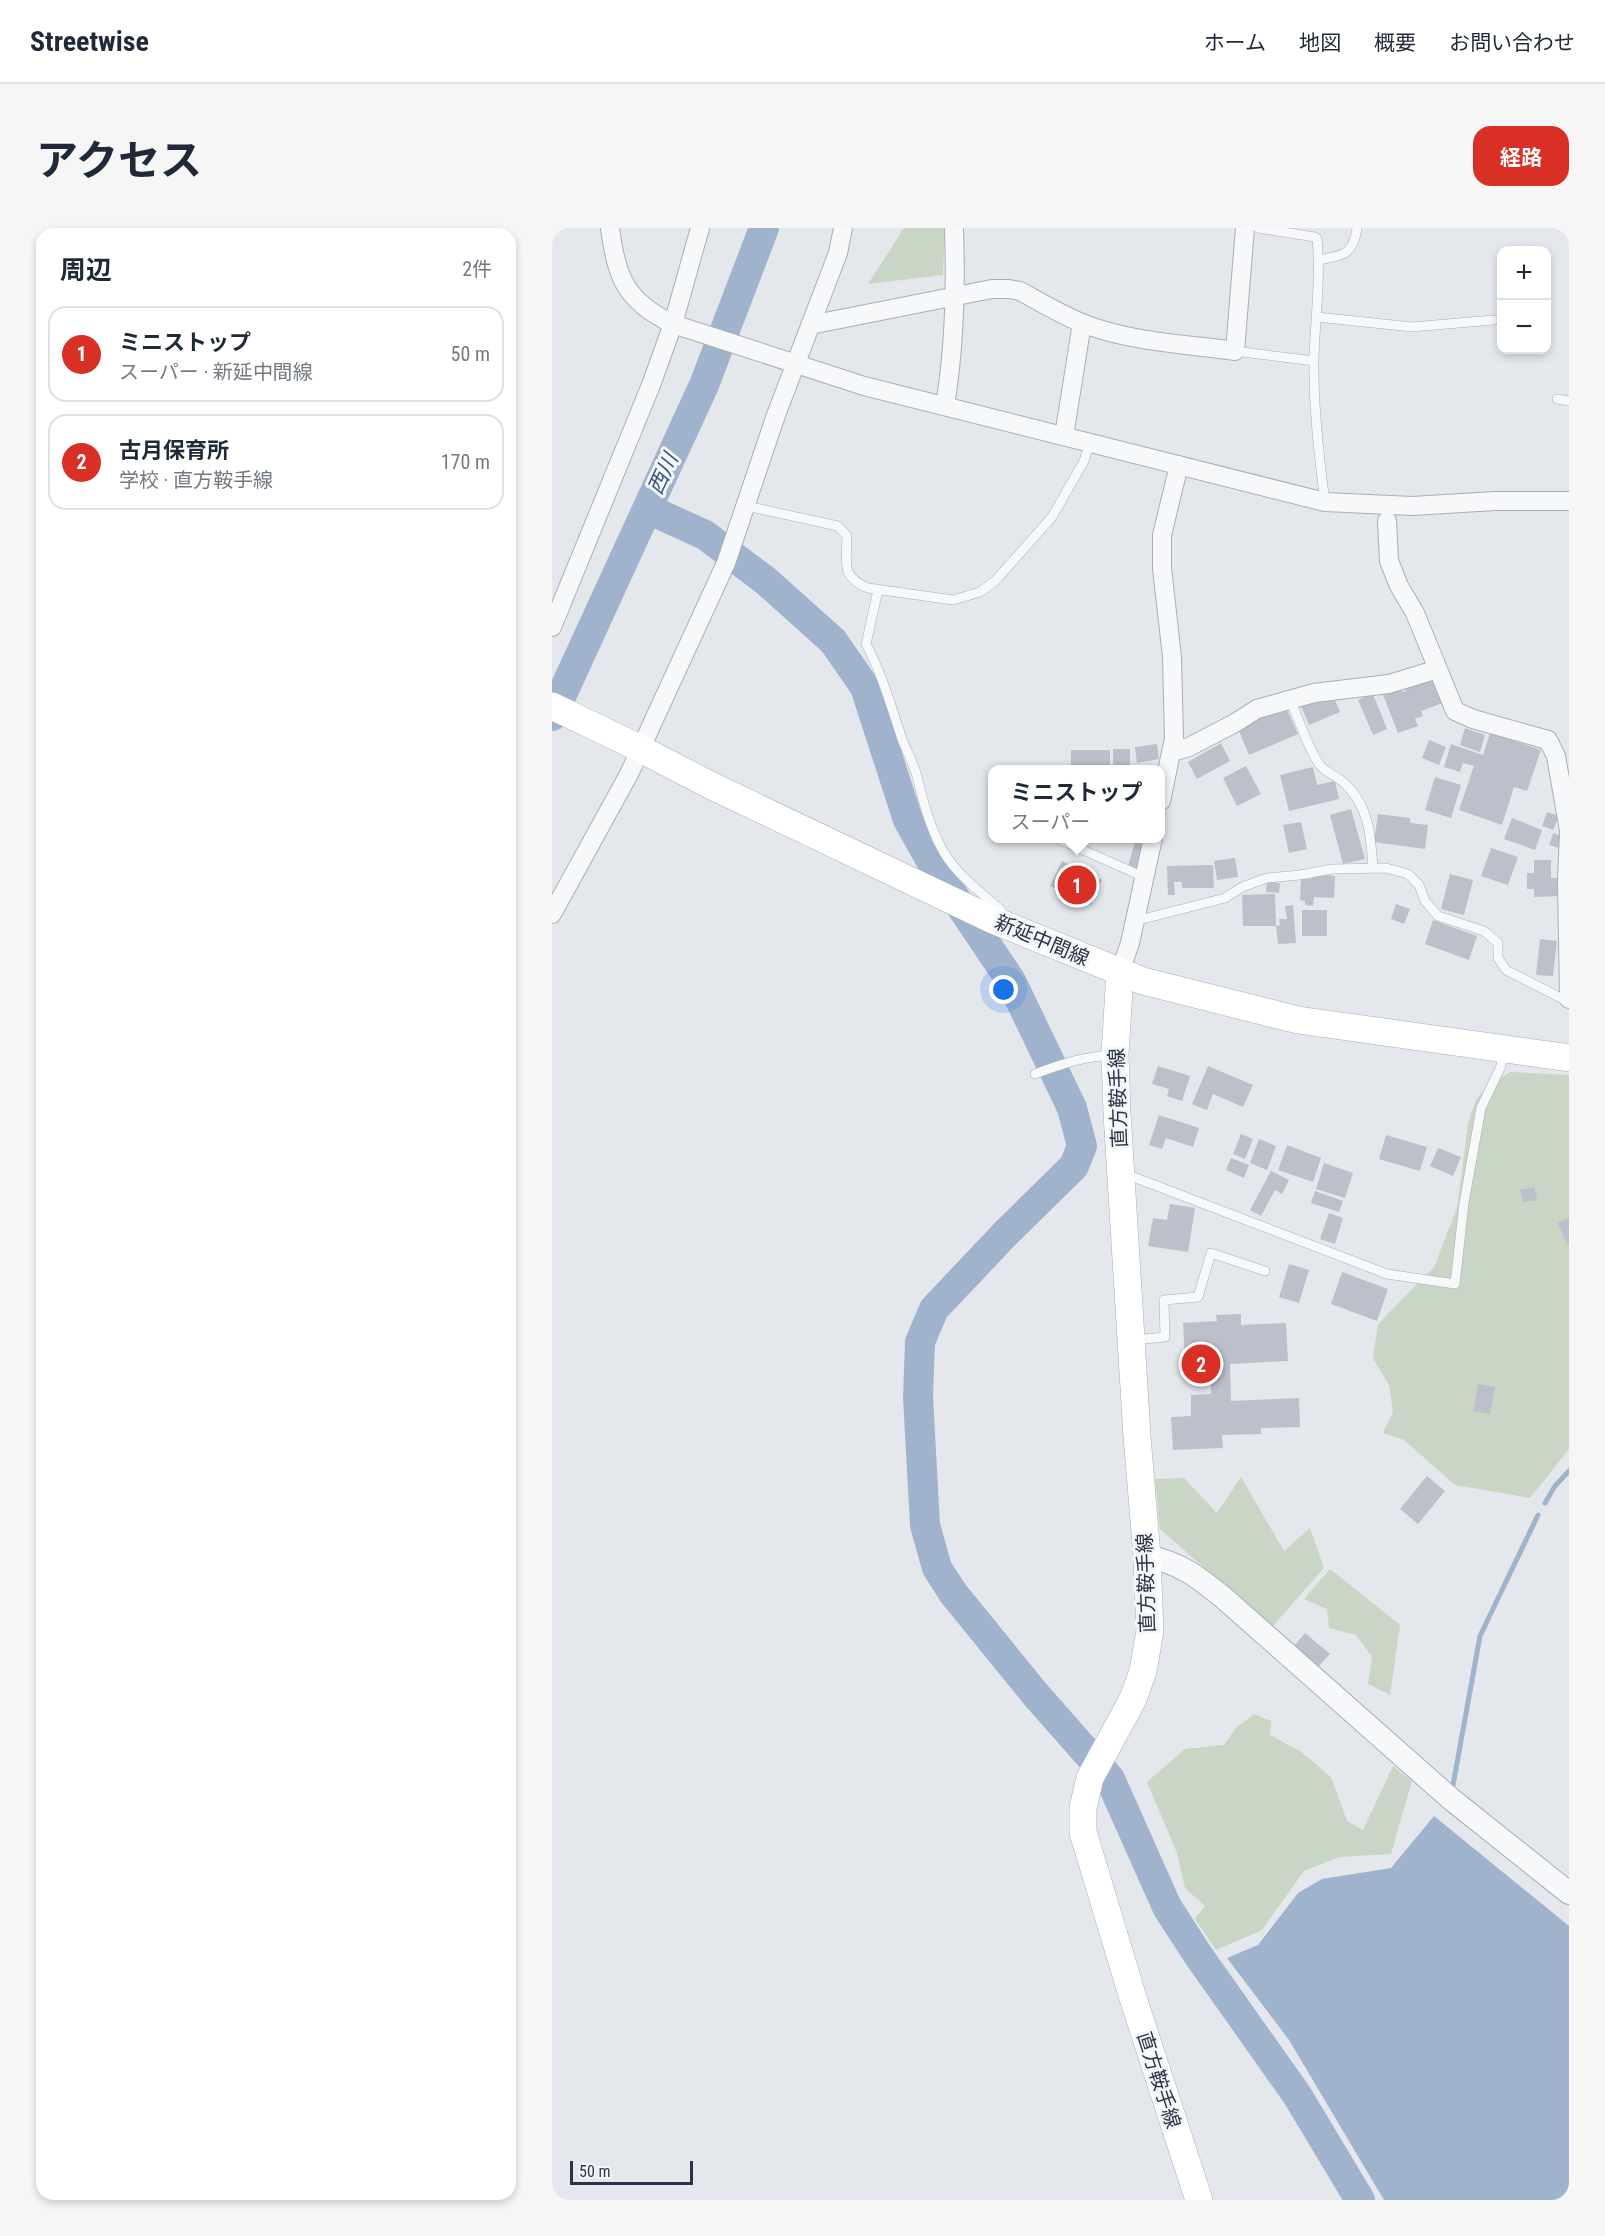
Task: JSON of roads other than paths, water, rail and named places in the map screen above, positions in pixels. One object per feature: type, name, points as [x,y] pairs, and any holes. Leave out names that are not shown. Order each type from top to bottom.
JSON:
[{"type":"main road","name":"新延中間線","points":[[552,706],[712,786],[997,921],[1143,981],[1298,1020],[1569,1058]]},
{"type":"main road","name":"直方鞍手線","points":[[1120,972],[1115,1054],[1150,1631],[1143,1671],[1131,1705],[1090,1778],[1083,1808],[1083,1832],[1132,1998],[1199,2200]]},
{"type":"street","points":[[610,228],[614,258],[623,284],[641,304],[659,317],[673,324],[864,386],[1325,502],[1412,506],[1496,501],[1569,501]]},
{"type":"street","points":[[552,627],[597,522],[673,324],[700,228]]},
{"type":"street","points":[[552,914],[637,747],[726,563],[790,363],[810,325],[838,253],[843,228]]},
{"type":"street","points":[[945,405],[951,369],[956,297],[954,228]]},
{"type":"street","points":[[810,325],[992,290],[1009,289],[1020,291],[1082,323],[1150,339],[1235,351],[1245,228]]},
{"type":"street","points":[[1064,436],[1082,323]]},
{"type":"street","points":[[1165,783],[1174,738],[1172,657],[1162,568],[1162,535],[1179,465]]},
{"type":"street","points":[[1387,521],[1389,561],[1399,586],[1415,613],[1455,711],[1473,719],[1548,740],[1556,756],[1569,832],[1567,880],[1569,1000]]},
{"type":"street","points":[[1172,752],[1189,747],[1257,709],[1314,693],[1389,684],[1438,669]]},
{"type":"street","points":[[1120,972],[1135,921],[1152,843]]},
{"type":"street","points":[[1147,1556],[1165,1560],[1190,1571],[1225,1599],[1451,1799],[1569,1893]]},
{"type":"lane","points":[[1258,228],[1317,239],[1319,260],[1314,361],[1325,502]]},
{"type":"lane","points":[[1319,260],[1340,256],[1349,251],[1355,242],[1357,228]]},
{"type":"lane","points":[[1317,317],[1412,327],[1492,320]]},
{"type":"lane","points":[[1235,351],[1314,361]]},
{"type":"lane","points":[[1557,399],[1569,401]]},
{"type":"lane","points":[[746,506],[838,526],[847,536],[847,573],[855,583],[878,590],[953,600],[980,592],[995,581],[1052,517],[1084,461],[1090,442]]},
{"type":"lane","points":[[878,590],[866,644],[879,670],[915,771],[931,827],[944,853],[969,882],[1001,910],[997,921]]},
{"type":"lane","points":[[1290,700],[1320,766],[1336,775],[1353,790],[1364,809],[1370,835],[1373,868]]},
{"type":"lane","points":[[1067,843],[1144,877]]},
{"type":"lane","points":[[1135,921],[1225,898],[1242,887],[1267,878],[1332,869],[1386,868],[1408,874],[1419,885],[1425,901],[1438,916],[1484,931],[1498,943],[1498,958],[1506,970],[1569,1000]]},
{"type":"lane","points":[[1121,1172],[1387,1274],[1455,1284],[1464,1203],[1481,1108],[1501,1066],[1503,1050]]},
{"type":"lane","points":[[1035,1074],[1067,1062],[1115,1054]]},
{"type":"lane","points":[[1132,1340],[1165,1337],[1164,1300],[1198,1297],[1211,1253],[1265,1271]]},
{"type":"water","points":[[1434,1816],[1569,1926],[1569,2200],[1384,2200],[1289,2040],[1227,1958],[1258,1945],[1298,1893],[1322,1879],[1391,1868]]},
{"type":"waterway","name":"西川","points":[[552,716],[704,385],[764,228]]},
{"type":"waterway","points":[[648,509],[705,535],[766,581],[833,641],[865,687],[908,820],[935,868],[1011,981],[1072,1108],[1082,1146],[1074,1166],[934,1309],[920,1342],[918,1397],[925,1525],[937,1568],[953,1593],[1036,1695],[1110,1779],[1167,1907],[1198,1955],[1297,2095],[1360,2200]]},
{"type":"waterway","points":[[1545,1503],[1555,1486],[1569,1471]]},
{"type":"waterway","points":[[1453,1785],[1480,1636],[1538,1515]]},
{"type":"place","name":"ミニストップ","points":[[1077,885]]},
{"type":"place","name":"古月保育所","points":[[1201,1364]]}]
